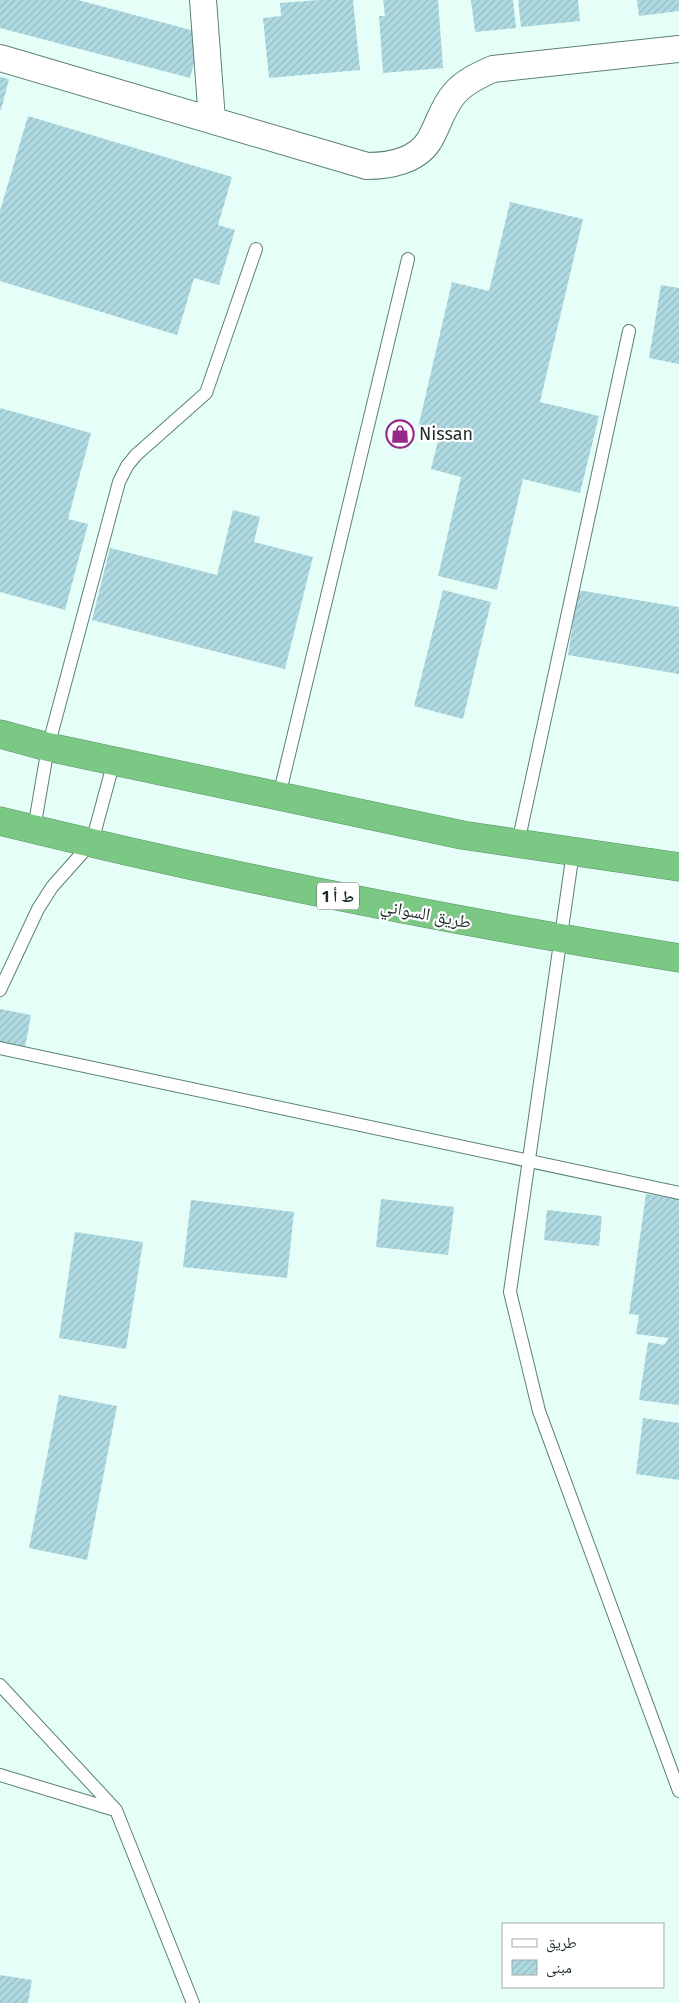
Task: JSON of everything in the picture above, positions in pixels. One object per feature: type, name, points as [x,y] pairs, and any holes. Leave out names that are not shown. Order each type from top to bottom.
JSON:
[{"type":"highway","points":[[0,734],[48,747],[462,835],[679,867]]},
{"type":"highway","name":"طريق السواني","points":[[0,821],[357,901],[561,939],[679,958]]},
{"type":"street","points":[[203,0],[212,120]]},
{"type":"street","points":[[0,58],[367,166],[384,166],[406,160],[418,152],[428,142],[448,101],[456,92],[478,75],[493,69],[679,48]]},
{"type":"lane","points":[[34,829],[48,747],[119,482],[126,466],[136,455],[206,394],[256,249]]},
{"type":"lane","points":[[279,796],[408,259]]},
{"type":"lane","points":[[518,843],[629,330]]},
{"type":"lane","points":[[0,990],[38,909],[52,887],[92,842],[114,761]]},
{"type":"lane","points":[[573,852],[510,1292],[539,1411],[679,1791]]},
{"type":"lane","points":[[0,1048],[679,1193]]},
{"type":"lane","points":[[0,1685],[116,1810],[193,2003]]},
{"type":"lane","points":[[0,1775],[116,1810]]},
{"type":"building","points":[[0,0],[78,0],[202,33],[190,78],[0,28]]},
{"type":"building","points":[[353,0],[360,70],[269,78],[263,18],[281,16],[280,3]]},
{"type":"building","points":[[383,0],[438,0],[443,68],[383,73],[379,16],[385,16]]},
{"type":"building","points":[[471,0],[513,0],[516,28],[475,32]]},
{"type":"building","points":[[518,0],[578,0],[580,21],[521,27]]},
{"type":"building","points":[[637,0],[679,0],[679,11],[639,16]]},
{"type":"building","points":[[0,77],[9,79],[1,110],[0,110]]},
{"type":"building","points":[[28,116],[232,177],[218,225],[235,230],[219,285],[194,278],[177,335],[0,281],[0,211]]},
{"type":"building","points":[[510,202],[583,219],[540,402],[599,416],[580,493],[523,479],[497,590],[438,576],[461,477],[431,469],[440,433],[418,428],[452,282],[489,291]]},
{"type":"building","points":[[661,285],[679,288],[679,364],[649,358]]},
{"type":"building","points":[[0,408],[91,433],[68,519],[88,524],[65,610],[0,592]]},
{"type":"building","points":[[233,510],[260,517],[254,542],[313,557],[285,669],[92,620],[110,548],[217,575]]},
{"type":"building","points":[[443,590],[491,602],[463,719],[414,706]]},
{"type":"building","points":[[578,590],[679,607],[679,674],[568,655]]},
{"type":"building","points":[[0,1009],[31,1015],[25,1048],[0,1042]]},
{"type":"building","points":[[646,1194],[679,1199],[679,1405],[639,1400],[648,1342],[664,1345],[669,1338],[636,1334],[639,1315],[629,1314]]},
{"type":"building","points":[[381,1199],[454,1207],[448,1255],[376,1247]]},
{"type":"building","points":[[191,1200],[294,1212],[287,1278],[183,1267]]},
{"type":"building","points":[[547,1210],[602,1216],[599,1246],[544,1240]]},
{"type":"building","points":[[75,1232],[143,1242],[126,1349],[59,1338]]},
{"type":"building","points":[[59,1395],[117,1406],[87,1560],[29,1548]]},
{"type":"building","points":[[643,1418],[679,1423],[679,1480],[636,1474]]},
{"type":"building","points":[[0,1975],[32,1980],[28,2003],[0,2003]]},
{"type":"place","name":"Nissan","points":[[400,434]]}]
